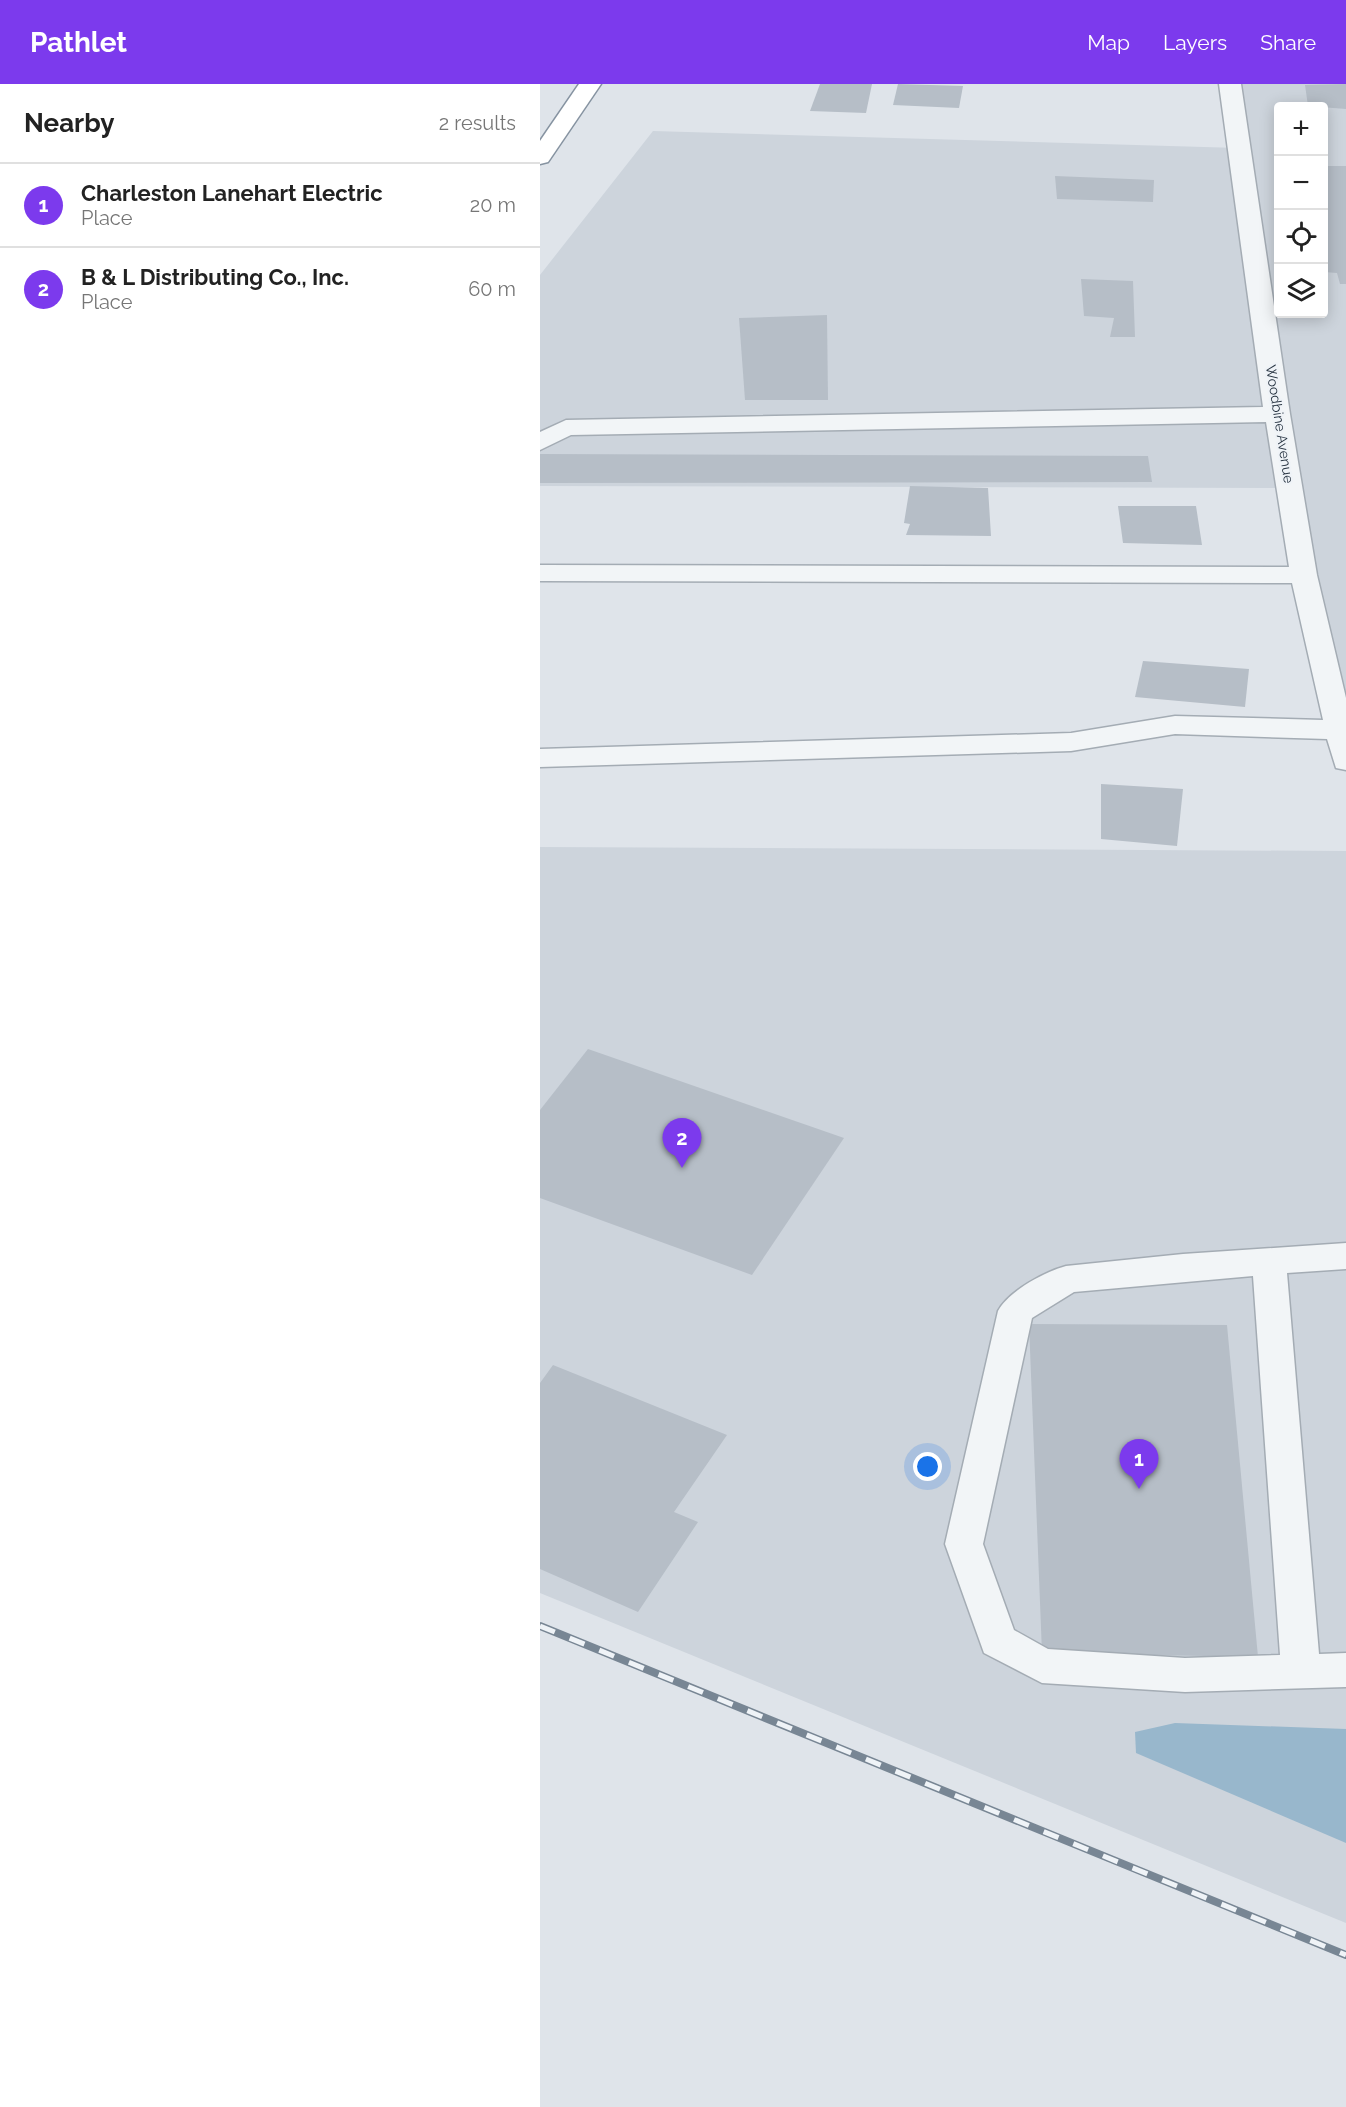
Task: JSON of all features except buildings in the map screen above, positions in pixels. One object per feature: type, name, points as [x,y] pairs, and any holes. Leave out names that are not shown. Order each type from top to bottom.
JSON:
[{"type":"highway","points":[[568,114],[581,84]]},
{"type":"highway","points":[[540,157],[590,84]]},
{"type":"street","name":"Woodbine Avenue","points":[[1230,84],[1277,414],[1304,575],[1346,761]]},
{"type":"street","points":[[540,442],[566,429],[1277,414]]},
{"type":"street","points":[[540,573],[1304,575]]},
{"type":"street","points":[[540,758],[1071,742],[1175,725],[1339,730]]},
{"type":"street","points":[[1346,1256],[1066,1279],[1016,1311],[964,1544],[998,1641],[1042,1666],[1185,1675],[1346,1670]]},
{"type":"street","points":[[1269,1261],[1301,1672]]},
{"type":"shaded area","points":[[1230,84],[1346,84],[1346,761],[1289,488],[540,486],[540,275],[653,131],[1238,148]]},
{"type":"shaded area","points":[[540,847],[1346,851],[1346,1923],[540,1593]]},
{"type":"water","points":[[1175,1723],[1346,1729],[1346,1843],[1136,1753],[1135,1732]]},
{"type":"railway","points":[[540,1626],[1346,1955]]},
{"type":"place","name":"B & L Distributing Co., Inc.","points":[[682,1168]]},
{"type":"place","name":"Charleston Lanehart Electric","points":[[1139,1489]]}]
